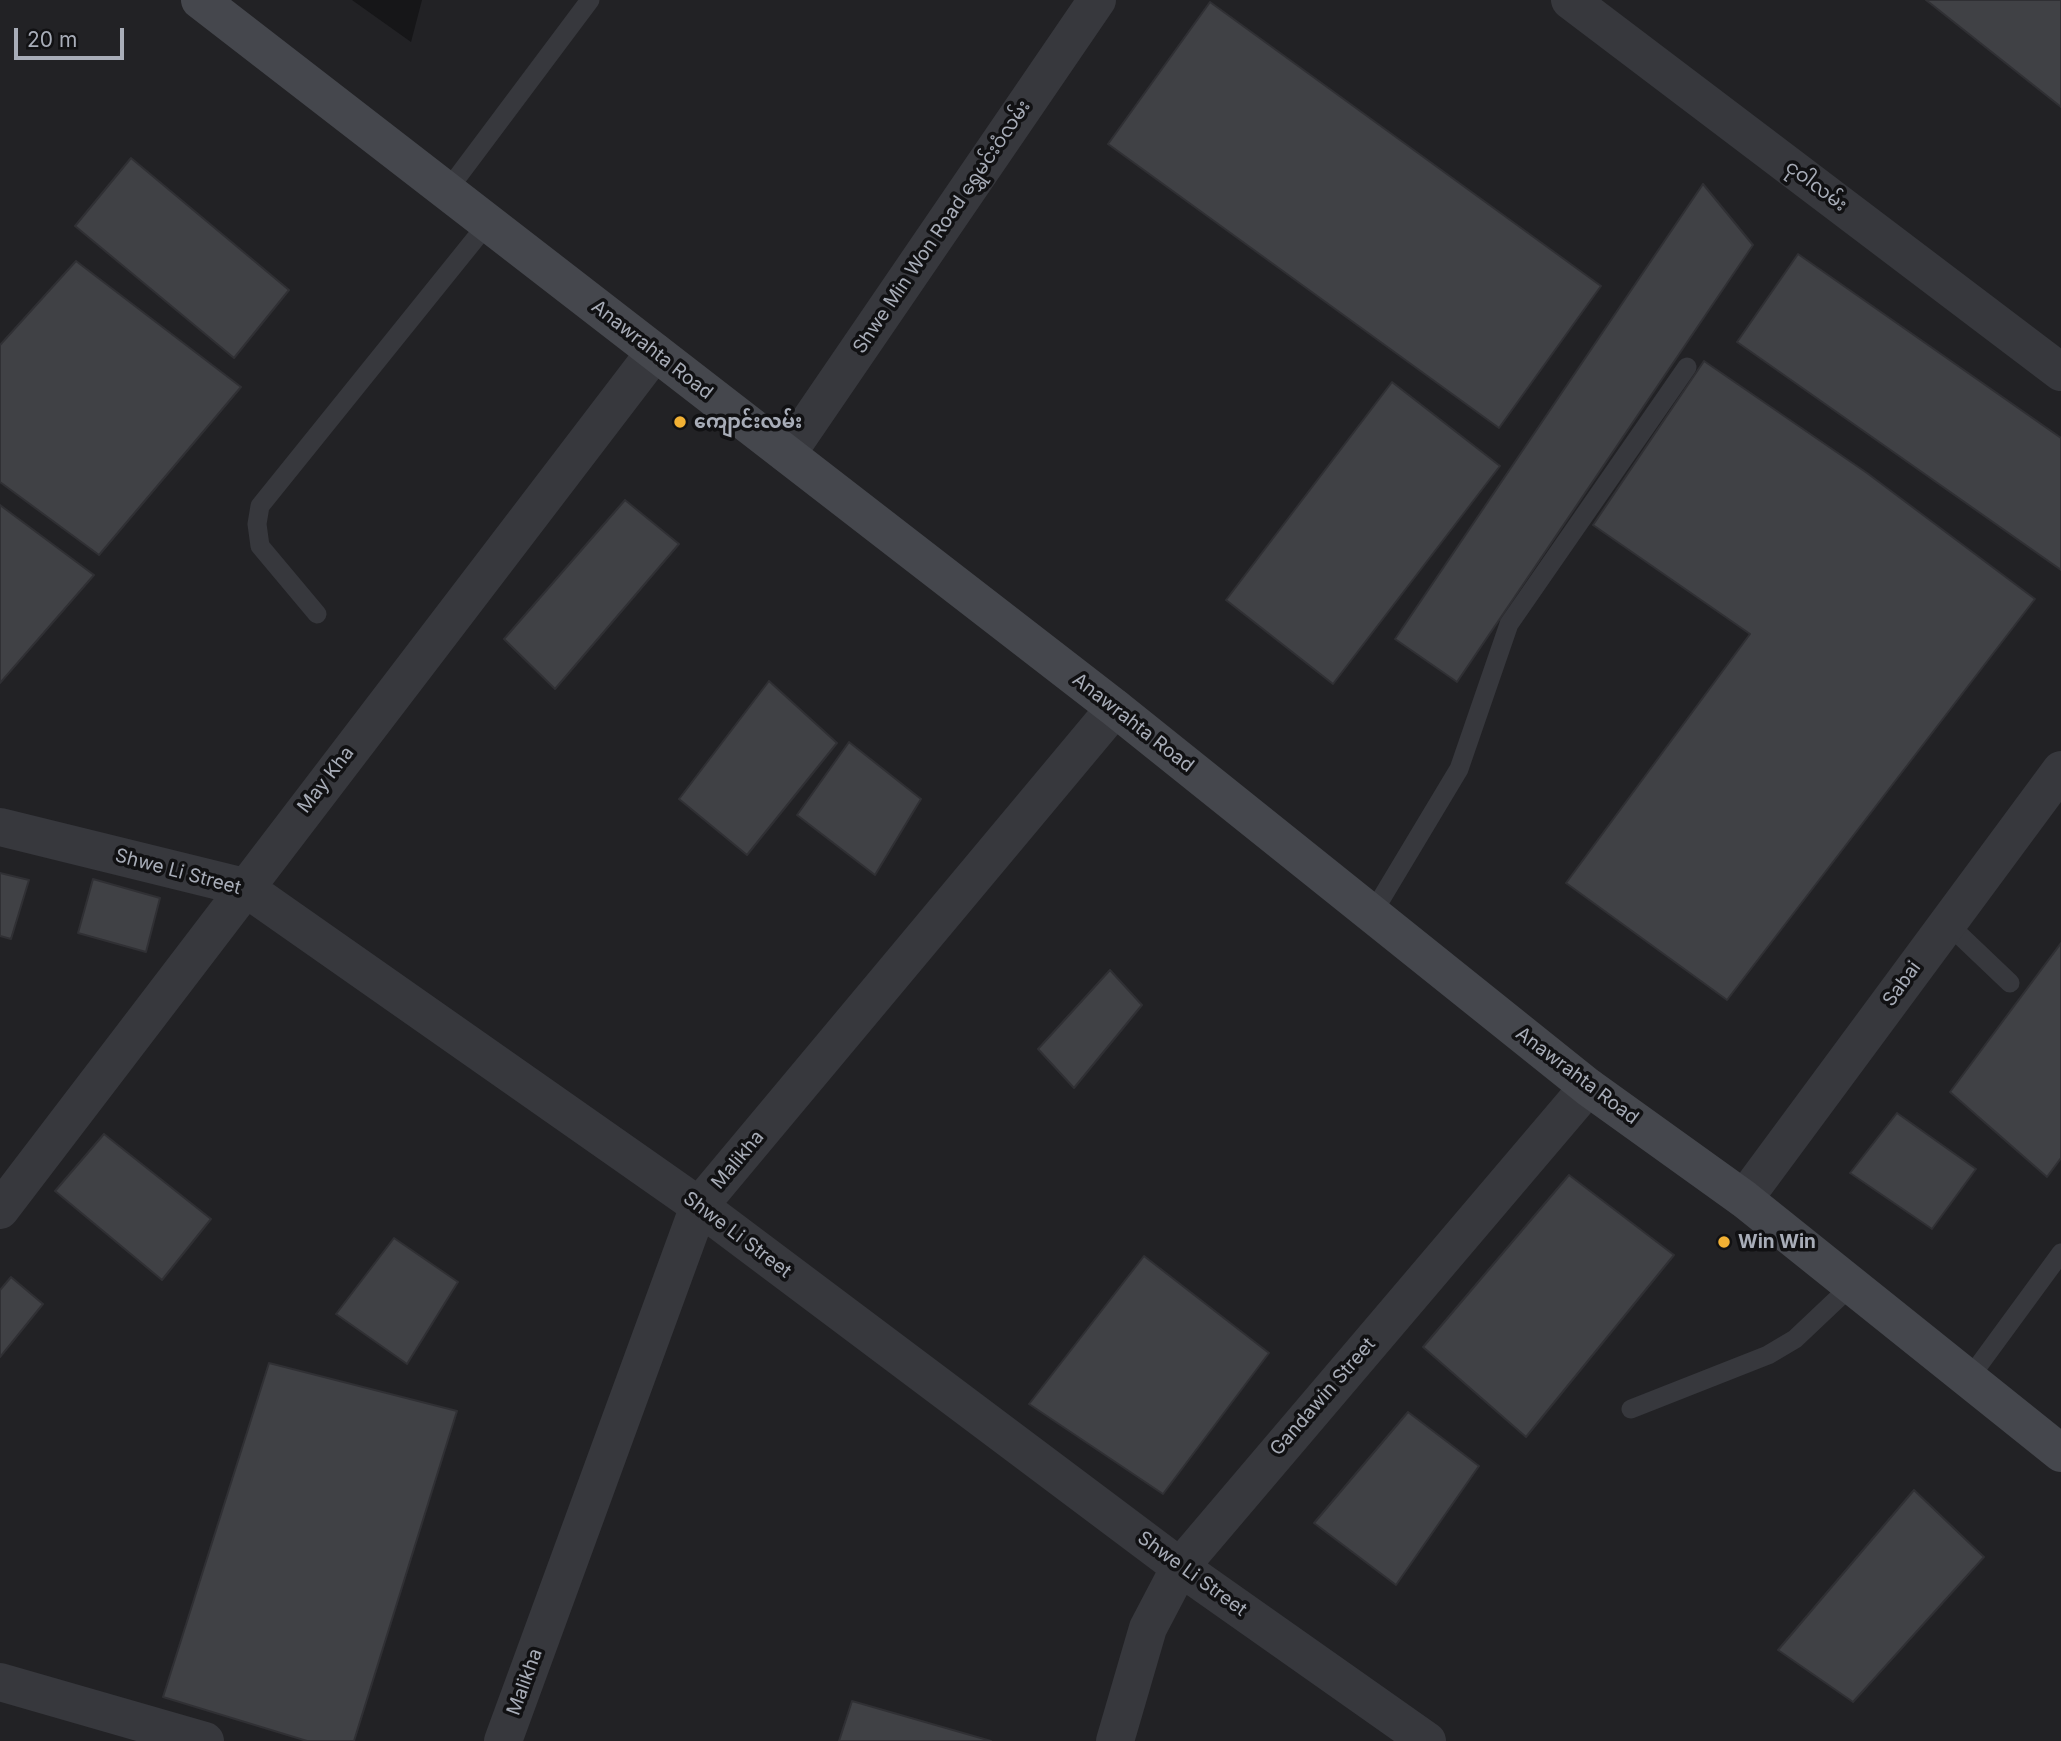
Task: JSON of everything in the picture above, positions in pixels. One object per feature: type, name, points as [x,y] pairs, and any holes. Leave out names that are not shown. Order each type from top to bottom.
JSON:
[{"type":"main road","name":"Anawrahta Road","points":[[200,0],[1115,708],[1588,1087],[1744,1199],[2061,1453]]},
{"type":"street","name":"Shwe Min Won Road ရွှေမင်းဝံလမ်း","points":[[787,454],[1097,0]]},
{"type":"street","name":"ငုဝါလမ်း","points":[[1570,0],[2061,372]]},
{"type":"street","name":"May Kha","points":[[0,1210],[655,352]]},
{"type":"street","name":"Malikha","points":[[503,1741],[699,1206],[1115,708]]},
{"type":"street","name":"Sabai","points":[[1744,1199],[2061,770]]},
{"type":"street","name":"Shwe Li Street","points":[[0,828],[244,887],[699,1206],[1180,1567],[1427,1741]]},
{"type":"street","name":"Gandawin Street","points":[[1115,1741],[1148,1628],[1180,1567],[1588,1087]]},
{"type":"street","points":[[0,1682],[205,1741]]},
{"type":"lane","points":[[447,191],[590,0]]},
{"type":"lane","points":[[317,614],[260,546],[257,524],[260,506],[488,223]]},
{"type":"lane","points":[[1372,914],[1459,769],[1509,624],[1687,367]]},
{"type":"lane","points":[[1947,923],[2010,983]]},
{"type":"lane","points":[[1968,1380],[2061,1253]]},
{"type":"lane","points":[[1631,1409],[1768,1355],[1795,1339],[1851,1286]]},
{"type":"shaded area","points":[[0,0],[352,0],[411,42],[422,0],[2061,0],[2061,1741],[0,1741]]},
{"type":"building","points":[[1926,0],[2061,0],[2061,107]]},
{"type":"building","points":[[1210,2],[1601,286],[1499,428],[1108,144]]},
{"type":"building","points":[[131,158],[289,290],[234,358],[75,226]]},
{"type":"building","points":[[1703,184],[1753,245],[1457,682],[1395,639]]},
{"type":"building","points":[[1798,254],[2061,438],[2061,570],[1737,342]]},
{"type":"building","points":[[76,261],[241,387],[99,555],[0,482],[0,345]]},
{"type":"building","points":[[1704,361],[1867,473],[2035,599],[1727,1000],[1566,883],[1750,634],[1593,525]]},
{"type":"building","points":[[1392,382],[1500,466],[1333,684],[1226,600]]},
{"type":"building","points":[[625,500],[679,544],[555,689],[504,639]]},
{"type":"building","points":[[0,505],[94,575],[0,683]]},
{"type":"building","points":[[769,681],[837,743],[747,855],[679,799]]},
{"type":"building","points":[[849,742],[921,799],[875,875],[797,815]]},
{"type":"building","points":[[0,873],[29,880],[11,939],[0,936]]},
{"type":"building","points":[[93,879],[160,898],[146,952],[78,933]]},
{"type":"building","points":[[2061,943],[2061,1158],[2047,1177],[1950,1092]]},
{"type":"building","points":[[1110,970],[1142,1005],[1074,1088],[1038,1049]]},
{"type":"building","points":[[1897,1113],[1976,1169],[1932,1229],[1850,1173]]},
{"type":"building","points":[[104,1134],[211,1219],[162,1280],[55,1191]]},
{"type":"building","points":[[1569,1175],[1674,1255],[1526,1437],[1423,1347]]},
{"type":"building","points":[[394,1238],[458,1282],[407,1364],[336,1314]]},
{"type":"building","points":[[1144,1256],[1269,1353],[1163,1494],[1029,1404]]},
{"type":"building","points":[[11,1277],[43,1304],[0,1357],[0,1290]]},
{"type":"building","points":[[269,1363],[457,1411],[354,1741],[307,1741],[163,1697]]},
{"type":"building","points":[[1408,1412],[1479,1466],[1396,1585],[1314,1523]]},
{"type":"building","points":[[1914,1490],[1984,1557],[1853,1702],[1778,1650]]},
{"type":"building","points":[[852,1701],[991,1741],[839,1741]]},
{"type":"place","name":"ကျောင်းလမ်း","points":[[680,422]]},
{"type":"place","name":"Win Win","points":[[1724,1242]]}]
